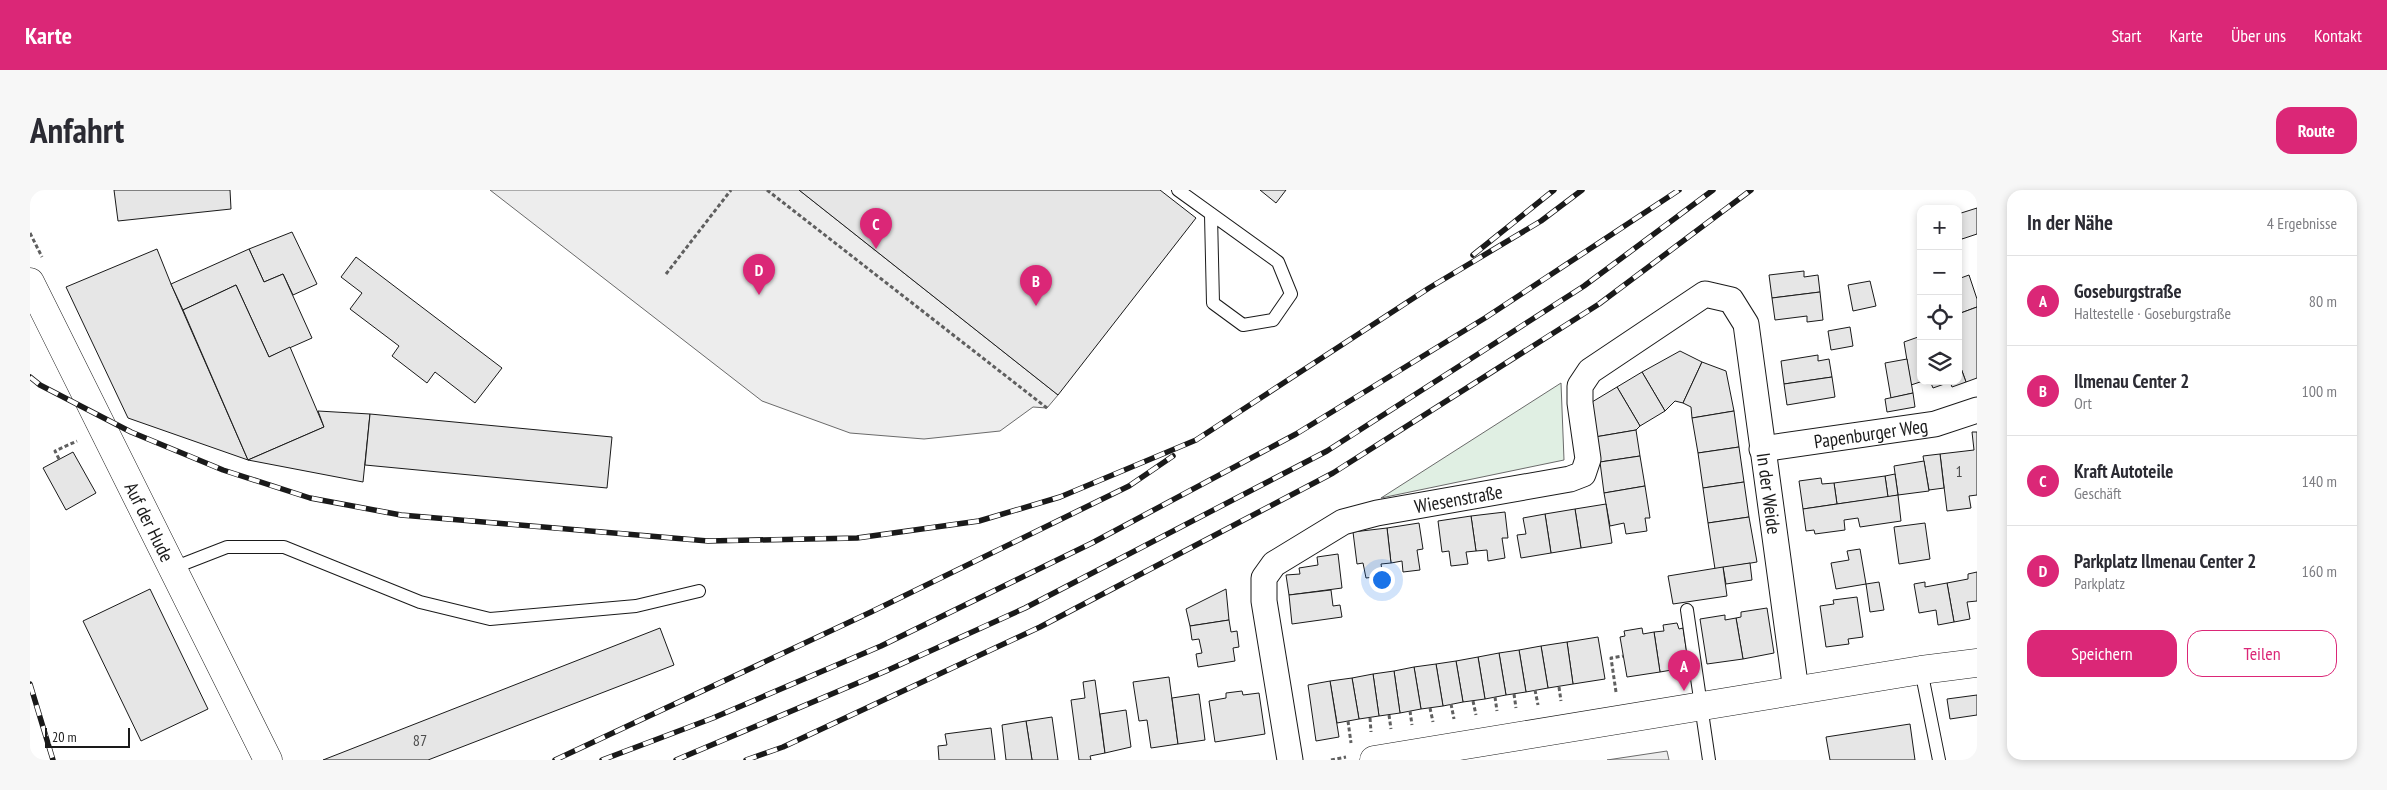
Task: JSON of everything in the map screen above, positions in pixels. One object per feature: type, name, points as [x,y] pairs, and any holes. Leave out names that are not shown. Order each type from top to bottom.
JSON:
[{"type":"street","name":"Auf der Hude","points":[[30,282],[268,760]]},
{"type":"street","name":"Wiesenstraße","points":[[1290,760],[1264,601],[1264,578],[1274,564],[1344,522],[1369,515],[1570,479],[1582,474],[1588,460],[1580,403],[1580,386],[1590,371],[1705,294],[1731,300]]},
{"type":"street","name":"In der Weide","points":[[1731,300],[1746,324],[1796,690]]},
{"type":"street","name":"Papenburger Weg","points":[[1762,449],[1935,424],[1977,410]]},
{"type":"street","points":[[1374,760],[1796,690],[1977,663]]},
{"type":"lane","points":[[1178,190],[1278,262],[1291,294],[1273,320],[1243,325],[1213,303],[1211,215]]},
{"type":"lane","points":[[173,568],[227,547],[284,546],[420,602],[490,619],[636,606],[699,591]]},
{"type":"lane","points":[[1687,610],[1709,760]]},
{"type":"lane","points":[[1921,670],[1939,760]]},
{"type":"path","points":[[666,274],[731,190]]},
{"type":"path","points":[[769,191],[1047,408]]},
{"type":"path","points":[[59,459],[54,451],[103,429]]},
{"type":"path","points":[[1621,720],[1611,658],[1623,656]]},
{"type":"green space","points":[[1561,383],[1564,460],[1381,498]]},
{"type":"shaded area","points":[[490,190],[799,190],[1058,395],[1047,408],[1033,407],[1000,431],[924,439],[850,433],[762,401]]},
{"type":"shaded area","points":[[1667,751],[1669,760],[1607,760]]},
{"type":"building","points":[[114,190],[230,190],[231,209],[118,221]]},
{"type":"building","points":[[799,190],[1160,190],[1196,218],[1058,395]]},
{"type":"building","points":[[1260,190],[1286,190],[1276,203]]},
{"type":"building","points":[[1977,208],[1977,234],[1962,239],[1962,213]]},
{"type":"building","points":[[292,232],[317,284],[293,295],[283,274],[264,282],[249,249]]},
{"type":"building","points":[[157,249],[248,460],[128,418],[66,287]]},
{"type":"building","points":[[249,249],[264,282],[283,274],[312,338],[269,357],[236,285],[183,310],[171,284]]},
{"type":"building","points":[[356,257],[502,368],[475,403],[435,372],[427,383],[392,356],[399,346],[350,309],[362,293],[341,277]]},
{"type":"building","points":[[1804,271],[1804,277],[1818,275],[1820,292],[1772,298],[1769,275]]},
{"type":"building","points":[[1969,275],[1977,299],[1977,307],[1962,313],[1962,295],[1962,278]]},
{"type":"building","points":[[1870,281],[1876,306],[1853,311],[1848,285]]},
{"type":"building","points":[[236,285],[269,357],[290,347],[324,427],[248,460],[183,310]]},
{"type":"building","points":[[1820,292],[1823,320],[1807,322],[1807,316],[1775,320],[1772,298]]},
{"type":"building","points":[[1977,307],[1977,378],[1966,382],[1962,371],[1962,313]]},
{"type":"building","points":[[1850,327],[1853,346],[1831,350],[1828,331]]},
{"type":"building","points":[[1917,337],[1917,383],[1911,385],[1904,342]]},
{"type":"building","points":[[1680,351],[1702,362],[1683,403],[1675,401],[1665,411],[1642,372]]},
{"type":"building","points":[[1818,355],[1818,361],[1829,359],[1832,377],[1784,384],[1781,361]]},
{"type":"building","points":[[1907,359],[1913,393],[1891,398],[1885,363]]},
{"type":"building","points":[[1702,362],[1726,371],[1734,411],[1692,418],[1691,407],[1683,403]]},
{"type":"building","points":[[1962,371],[1966,382],[1962,383]]},
{"type":"building","points":[[1642,372],[1665,411],[1640,426],[1617,387]]},
{"type":"building","points":[[1832,377],[1835,397],[1787,405],[1784,384]]},
{"type":"building","points":[[1617,387],[1640,426],[1636,430],[1595,437],[1592,402]]},
{"type":"building","points":[[1913,393],[1915,407],[1887,412],[1885,399]]},
{"type":"building","points":[[318,411],[370,414],[363,482],[248,460],[324,427]]},
{"type":"building","points":[[1734,411],[1739,447],[1698,453],[1692,418]]},
{"type":"building","points":[[370,414],[612,437],[607,488],[365,465]]},
{"type":"building","points":[[1636,430],[1640,456],[1600,462],[1595,437]]},
{"type":"building","points":[[1972,432],[1977,432],[1977,495],[1969,496],[1971,508],[1947,511],[1940,454],[1974,450]]},
{"type":"building","points":[[1739,447],[1744,482],[1703,488],[1698,453]]},
{"type":"building","points":[[73,452],[96,493],[66,510],[43,468]]},
{"type":"building","points":[[1940,454],[1944,488],[1929,490],[1923,456]]},
{"type":"building","points":[[1640,456],[1645,486],[1604,493],[1600,462]]},
{"type":"building","points":[[1924,461],[1929,491],[1898,495],[1894,466]]},
{"type":"building","points":[[1895,474],[1898,495],[1888,497],[1885,476]]},
{"type":"building","points":[[1885,476],[1888,497],[1837,504],[1834,483]]},
{"type":"building","points":[[1821,478],[1822,484],[1834,483],[1837,504],[1803,509],[1799,481]]},
{"type":"building","points":[[1744,482],[1749,517],[1708,523],[1703,488]]},
{"type":"building","points":[[1645,486],[1650,518],[1645,518],[1647,531],[1626,534],[1624,523],[1610,526],[1604,493]]},
{"type":"building","points":[[1898,495],[1901,521],[1860,527],[1858,518],[1844,520],[1845,530],[1815,534],[1814,530],[1806,531],[1803,509]]},
{"type":"building","points":[[1606,504],[1612,543],[1581,548],[1575,509]]},
{"type":"building","points":[[1575,509],[1581,548],[1551,553],[1545,514]]},
{"type":"building","points":[[1505,512],[1508,538],[1502,538],[1505,558],[1488,561],[1487,550],[1476,551],[1471,516]]},
{"type":"building","points":[[1545,514],[1551,553],[1521,558],[1517,535],[1526,534],[1523,518]]},
{"type":"building","points":[[1471,516],[1476,551],[1466,552],[1468,564],[1451,566],[1449,551],[1442,552],[1438,521]]},
{"type":"building","points":[[1749,517],[1757,562],[1715,569],[1708,523]]},
{"type":"building","points":[[1419,523],[1423,549],[1417,550],[1420,570],[1403,572],[1402,561],[1391,563],[1387,528]]},
{"type":"building","points":[[1925,523],[1930,559],[1899,564],[1894,527]]},
{"type":"building","points":[[1387,528],[1391,563],[1381,564],[1383,576],[1366,578],[1363,563],[1357,564],[1353,532]]},
{"type":"building","points":[[1860,549],[1866,584],[1836,589],[1831,563],[1849,560],[1847,551]]},
{"type":"building","points":[[1338,554],[1342,588],[1289,595],[1286,575],[1300,574],[1299,568],[1318,565],[1317,557]]},
{"type":"building","points":[[1750,563],[1752,580],[1726,584],[1723,567]]},
{"type":"building","points":[[1723,567],[1727,596],[1673,604],[1668,576]]},
{"type":"building","points":[[1977,572],[1977,601],[1967,602],[1970,619],[1954,622],[1947,583],[1968,579],[1968,574]]},
{"type":"building","points":[[1879,582],[1884,610],[1870,612],[1866,584]]},
{"type":"building","points":[[1925,582],[1925,587],[1947,583],[1954,622],[1938,625],[1936,610],[1919,613],[1914,584]]},
{"type":"building","points":[[150,589],[208,709],[141,741],[83,621]]},
{"type":"building","points":[[1226,589],[1229,620],[1190,626],[1186,609]]},
{"type":"building","points":[[1331,590],[1333,606],[1340,605],[1342,617],[1292,624],[1289,595]]},
{"type":"building","points":[[1857,597],[1863,637],[1848,639],[1849,644],[1826,647],[1820,606],[1834,604],[1833,600]]},
{"type":"building","points":[[1767,608],[1774,653],[1743,659],[1736,618],[1741,617],[1741,612]]},
{"type":"building","points":[[1725,615],[1725,620],[1736,618],[1743,659],[1707,664],[1700,619]]},
{"type":"building","points":[[1229,620],[1231,632],[1237,631],[1239,647],[1233,648],[1235,661],[1198,667],[1196,654],[1202,653],[1199,639],[1192,640],[1190,626]]},
{"type":"building","points":[[1677,623],[1679,629],[1683,628],[1689,667],[1660,672],[1654,632],[1664,631],[1663,625]]},
{"type":"building","points":[[660,628],[674,665],[428,760],[323,760]]},
{"type":"building","points":[[1642,628],[1643,634],[1654,632],[1660,672],[1627,677],[1620,637],[1625,636],[1624,631]]},
{"type":"building","points":[[1598,637],[1605,679],[1573,684],[1567,642]]},
{"type":"building","points":[[1567,642],[1573,684],[1548,688],[1541,646]]},
{"type":"building","points":[[1541,646],[1548,688],[1526,692],[1519,650]]},
{"type":"building","points":[[1519,650],[1526,692],[1506,695],[1499,653]]},
{"type":"building","points":[[1499,653],[1506,695],[1485,699],[1478,657]]},
{"type":"building","points":[[1478,657],[1485,699],[1463,702],[1456,661]]},
{"type":"building","points":[[1456,661],[1463,702],[1443,706],[1436,664]]},
{"type":"building","points":[[1436,664],[1443,706],[1421,709],[1414,667]]},
{"type":"building","points":[[1414,667],[1421,709],[1400,713],[1394,671]]},
{"type":"building","points":[[1394,671],[1400,713],[1379,716],[1373,674]]},
{"type":"building","points":[[1373,674],[1379,716],[1359,719],[1352,678]]},
{"type":"building","points":[[1169,677],[1178,744],[1151,748],[1147,720],[1139,721],[1133,682]]},
{"type":"building","points":[[1352,678],[1359,719],[1337,723],[1330,681]]},
{"type":"building","points":[[1095,680],[1105,753],[1090,756],[1091,760],[1079,760],[1071,700],[1085,698],[1083,682]]},
{"type":"building","points":[[1330,681],[1339,737],[1316,741],[1308,685]]},
{"type":"building","points":[[1242,691],[1243,695],[1259,693],[1265,734],[1215,742],[1209,701],[1226,698],[1226,693]]},
{"type":"building","points":[[1199,694],[1205,740],[1178,744],[1172,698]]},
{"type":"building","points":[[1977,695],[1977,715],[1950,719],[1947,699]]},
{"type":"building","points":[[1126,710],[1131,747],[1105,753],[1100,714]]},
{"type":"building","points":[[1052,717],[1058,760],[1032,760],[1026,721]]},
{"type":"building","points":[[1026,721],[1032,760],[1006,760],[1002,725]]},
{"type":"building","points":[[1910,724],[1915,760],[1830,760],[1826,737]]},
{"type":"building","points":[[991,728],[995,760],[939,760],[938,746],[947,745],[945,734]]},
{"type":"railway","points":[[1473,255],[1554,190]]},
{"type":"railway","points":[[30,377],[40,385],[131,432],[223,470],[310,498],[401,515],[708,541],[857,538],[979,521],[1060,497],[1196,440],[1429,288],[1541,221],[1582,190]]},
{"type":"railway","points":[[602,760],[713,718],[881,646],[1092,543],[1296,434],[1485,318],[1679,190]]},
{"type":"railway","points":[[676,760],[886,671],[1025,608],[1327,451],[1584,286],[1713,190]]},
{"type":"railway","points":[[746,760],[783,747],[1040,627],[1333,473],[1599,304],[1751,190]]},
{"type":"railway","points":[[555,760],[871,612],[1129,486],[1173,456]]},
{"type":"railway","points":[[30,684],[53,760]]},
{"type":"place","name":"Kraft Autoteile","points":[[876,249]]},
{"type":"place","name":"Parkplatz Ilmenau Center 2","points":[[759,295]]},
{"type":"place","name":"Ilmenau Center 2","points":[[1036,306]]},
{"type":"place","name":"Goseburgstraße","points":[[1684,691]]}]
